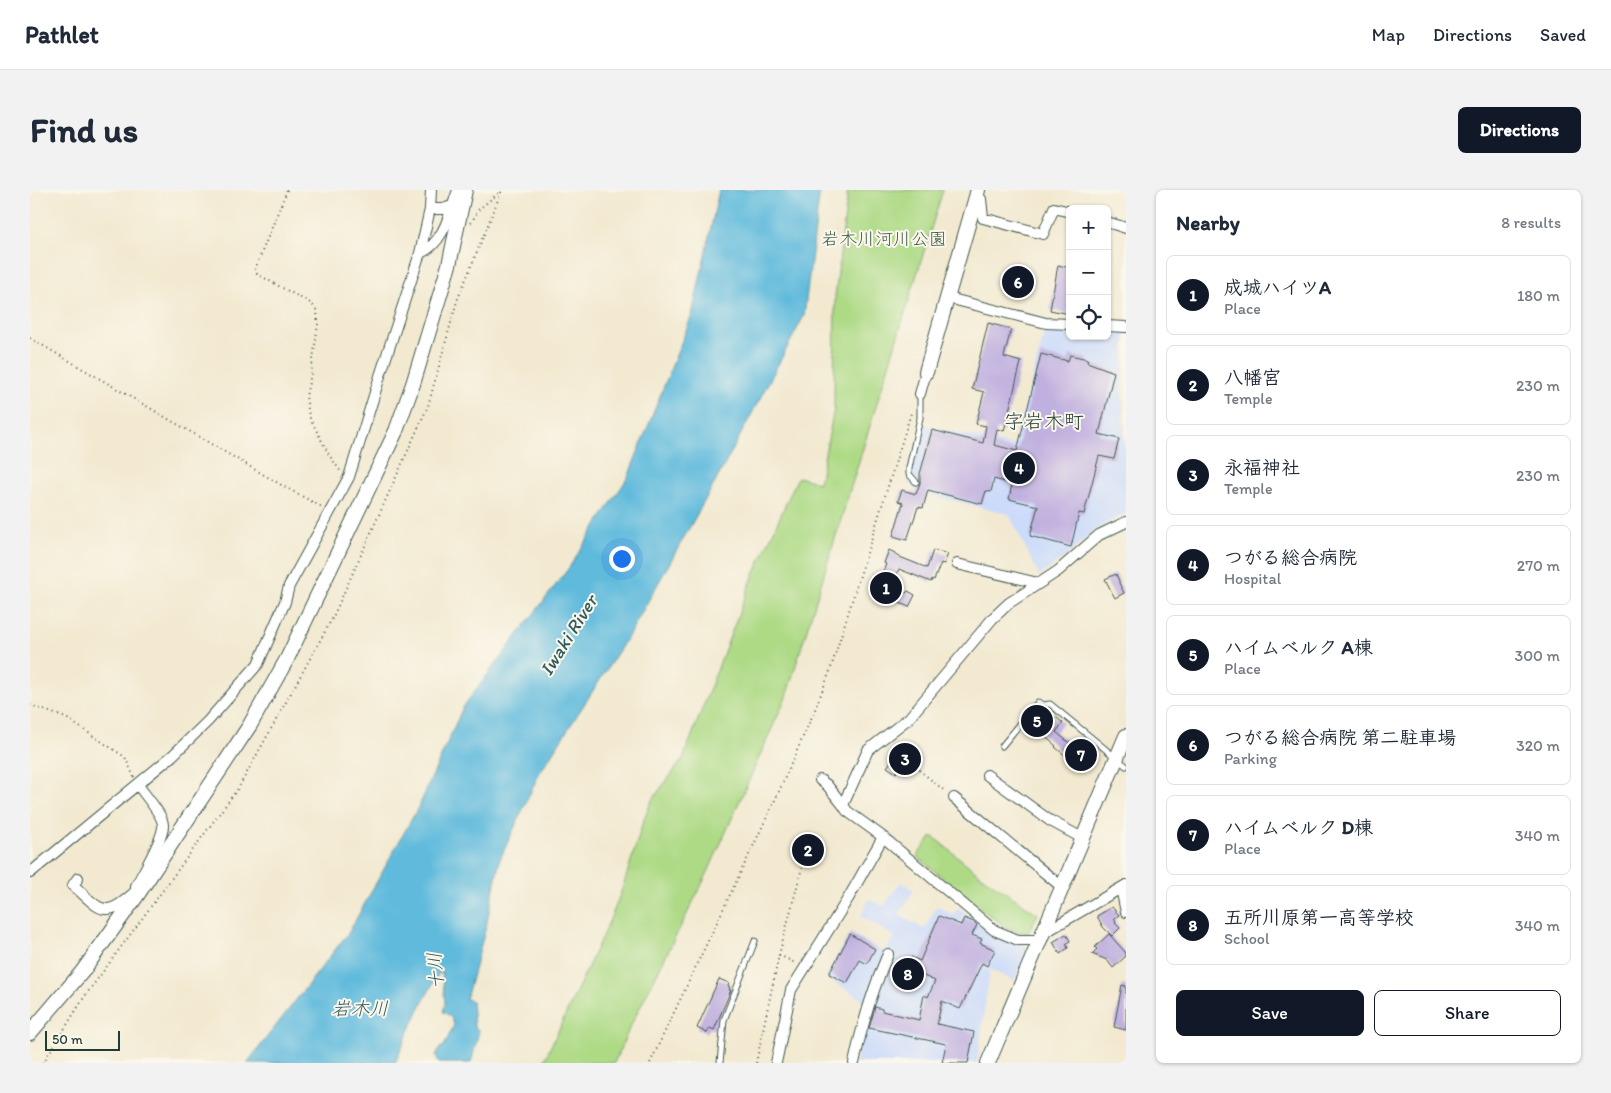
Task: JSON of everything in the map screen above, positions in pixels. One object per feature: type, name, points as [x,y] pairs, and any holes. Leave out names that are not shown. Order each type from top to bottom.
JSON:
[{"type":"street","points":[[30,873],[172,756],[208,721],[258,664],[285,602],[289,586],[348,479],[420,253],[430,209],[431,190]]},
{"type":"street","points":[[420,253],[428,250],[440,235],[458,190]]},
{"type":"street","points":[[30,1033],[82,972],[136,894],[250,725],[287,659],[396,431],[413,384],[449,265],[465,190]]},
{"type":"street","points":[[976,192],[981,199],[982,218],[1043,234],[1054,208],[1066,211]]},
{"type":"street","points":[[920,394],[976,192]]},
{"type":"street","points":[[430,209],[443,209],[452,206]]},
{"type":"street","points":[[1111,223],[1126,228]]},
{"type":"street","points":[[948,298],[1046,323],[1066,324]]},
{"type":"street","points":[[1111,326],[1126,327]]},
{"type":"street","points":[[843,805],[868,750],[910,718],[993,618],[1009,603],[1058,571],[1098,535],[1126,522]]},
{"type":"street","points":[[957,564],[1038,583]]},
{"type":"street","points":[[988,1063],[1082,838],[1121,762],[1126,736]]},
{"type":"street","points":[[987,775],[1049,820],[1082,838]]},
{"type":"street","points":[[820,780],[827,785],[847,811],[882,837],[994,930],[1006,936],[1018,940],[1040,938],[1123,886],[1126,912]]},
{"type":"street","points":[[136,894],[136,886],[161,836],[164,824],[161,816],[138,785]]},
{"type":"street","points":[[954,798],[1062,887]]},
{"type":"street","points":[[776,1063],[791,990],[849,897],[882,837]]},
{"type":"street","points":[[78,878],[73,885],[100,909],[113,908],[136,894]]},
{"type":"street","points":[[854,1063],[861,1030],[874,986],[888,954]]},
{"type":"lane","points":[[916,482],[909,474],[909,468],[920,418],[920,394]]},
{"type":"lane","points":[[1002,746],[1038,702],[1043,705],[1050,704],[1121,762]]},
{"type":"lane","points":[[720,1063],[724,1020],[755,941]]},
{"type":"path","points":[[287,190],[255,269],[257,274],[312,304],[318,311],[312,374],[306,396],[309,416],[328,455],[348,479]]},
{"type":"path","points":[[470,224],[478,208],[501,191]]},
{"type":"path","points":[[30,338],[274,481],[330,511]]},
{"type":"path","points":[[650,1063],[772,806],[814,712],[830,671],[906,424],[920,394]]},
{"type":"path","points":[[30,705],[66,718],[124,757],[138,785]]},
{"type":"path","points":[[919,770],[954,798]]},
{"type":"path","points":[[756,1063],[802,868]]},
{"type":"path","points":[[780,955],[805,968]]},
{"type":"shaded area","points":[[1045,330],[1066,331],[1066,340],[1111,340],[1111,333],[1125,333],[1122,387],[1126,453],[1126,513],[1093,531],[1064,558],[1039,576],[1009,514],[923,493],[908,483],[923,425],[1014,446]]},
{"type":"shaded area","points":[[901,882],[914,890],[899,915],[924,929],[937,906],[953,915],[958,907],[965,912],[947,951],[990,971],[977,1063],[856,1063],[866,1002],[826,977],[850,933],[884,952],[895,937],[861,916],[869,899],[884,906]]},
{"type":"shaded area","points":[[966,913],[1005,939],[1029,946],[1014,981],[949,950]]},
{"type":"green space","name":"岩木川河川公園","points":[[848,190],[943,190],[786,697],[708,872],[630,1027],[614,1063],[541,1063],[545,1059],[613,913],[652,800],[683,759],[752,579],[798,477],[819,483],[834,410],[835,297]]},
{"type":"green space","points":[[932,836],[984,878],[1038,914],[1028,933],[1007,928],[965,897],[917,856]]},
{"type":"water","name":"岩木川","points":[[719,190],[820,190],[804,316],[718,477],[629,635],[539,774],[500,859],[486,927],[466,999],[472,1001],[474,1027],[479,1031],[471,1063],[439,1063],[436,1055],[440,1048],[444,1046],[454,1025],[450,1017],[443,1012],[445,1003],[442,973],[439,973],[419,1009],[395,1063],[247,1063],[349,932],[420,804],[463,707],[568,569],[628,477],[692,315]]},
{"type":"building","points":[[1058,265],[1066,267],[1066,313],[1050,310]]},
{"type":"building","points":[[988,323],[1011,329],[1004,357],[1021,362],[1004,431],[997,429],[994,445],[1017,451],[1041,354],[1068,361],[1070,355],[1088,359],[1087,362],[1114,372],[1099,434],[1119,439],[1114,459],[1099,456],[1084,514],[1079,513],[1071,547],[1030,536],[1038,506],[1009,499],[1012,484],[994,479],[991,492],[986,491],[982,504],[928,490],[923,508],[918,507],[907,540],[893,536],[903,503],[898,501],[902,490],[916,494],[932,430],[983,443],[986,426],[976,424],[984,392],[972,389]]},
{"type":"building","points":[[889,550],[895,553],[895,555],[927,568],[933,550],[948,554],[944,564],[941,563],[934,580],[932,579],[931,582],[899,569],[891,586],[915,595],[909,607],[875,592],[886,564],[884,563]]},
{"type":"building","points":[[1116,574],[1124,593],[1115,598],[1105,579]]},
{"type":"building","points":[[1036,712],[1051,724],[1056,717],[1063,723],[1056,732],[1078,750],[1084,743],[1091,749],[1078,766],[1028,722]]},
{"type":"building","points":[[906,746],[919,756],[907,773],[899,768],[896,773],[887,767],[900,750],[902,751]]},
{"type":"building","points":[[807,836],[816,841],[814,846],[820,848],[816,858],[809,855],[808,858],[796,852],[800,841],[804,842]]},
{"type":"building","points":[[1112,907],[1119,915],[1114,919],[1120,928],[1112,936],[1103,927],[1097,916]]},
{"type":"building","points":[[939,916],[961,925],[964,918],[974,922],[977,925],[972,935],[982,939],[980,943],[995,950],[987,966],[982,963],[960,1009],[942,1001],[937,1024],[974,1032],[968,1063],[942,1063],[946,1044],[869,1028],[875,1007],[882,1009],[882,1011],[919,1020],[924,995],[928,997],[935,981],[910,970],[912,965],[908,963],[911,957],[920,961]]},
{"type":"building","points":[[850,934],[875,949],[867,964],[860,960],[847,983],[829,974]]},
{"type":"building","points":[[1066,934],[1070,941],[1066,944],[1068,948],[1060,954],[1053,942]]},
{"type":"building","points":[[1109,934],[1126,953],[1126,956],[1113,968],[1107,960],[1092,954],[1097,949],[1095,947]]},
{"type":"building","points":[[719,979],[729,983],[729,990],[731,990],[714,1030],[710,1028],[707,1033],[697,1028]]},
{"type":"building","points":[[1122,985],[1126,986],[1126,1030],[1114,1027]]},
{"type":"place","name":"つがる総合病院 第二駐車場","points":[[1018,282]]},
{"type":"place","name":"つがる総合病院","points":[[1019,468]]},
{"type":"place","name":"成城ハイツA","points":[[886,588]]},
{"type":"place","name":"ハイムベルク A棟","points":[[1037,721]]},
{"type":"place","name":"ハイムベルク D棟","points":[[1081,755]]},
{"type":"place","name":"永福神社","points":[[905,759]]},
{"type":"place","name":"八幡宮","points":[[808,850]]},
{"type":"place","name":"五所川原第一高等学校","points":[[908,974]]},
{"type":"district","name":"字岩木町","points":[[1044,421]]},
{"type":"water label","name":"Iwaki River","points":[[568,635]]},
{"type":"water label","name":"十川","points":[[435,971]]}]
